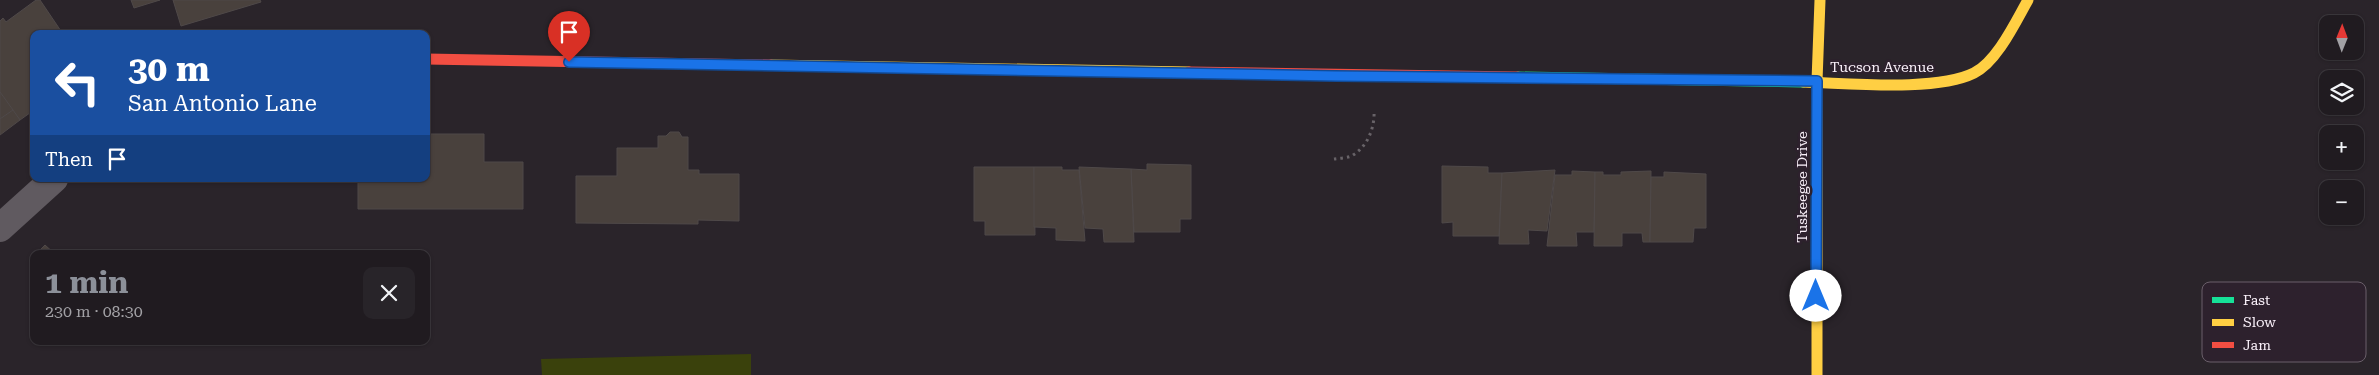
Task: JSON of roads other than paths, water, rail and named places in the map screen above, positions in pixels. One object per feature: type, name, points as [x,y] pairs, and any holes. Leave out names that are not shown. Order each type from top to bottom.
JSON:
[{"type":"street","name":"Tuskeegee Drive","points":[[1816,375],[1817,81],[1820,0]]},
{"type":"street","name":"Tucson Avenue","points":[[430,59],[1336,76],[1931,84],[1975,73],[2000,49],[2028,0]]},
{"type":"street","points":[[0,228],[51,182]]}]
